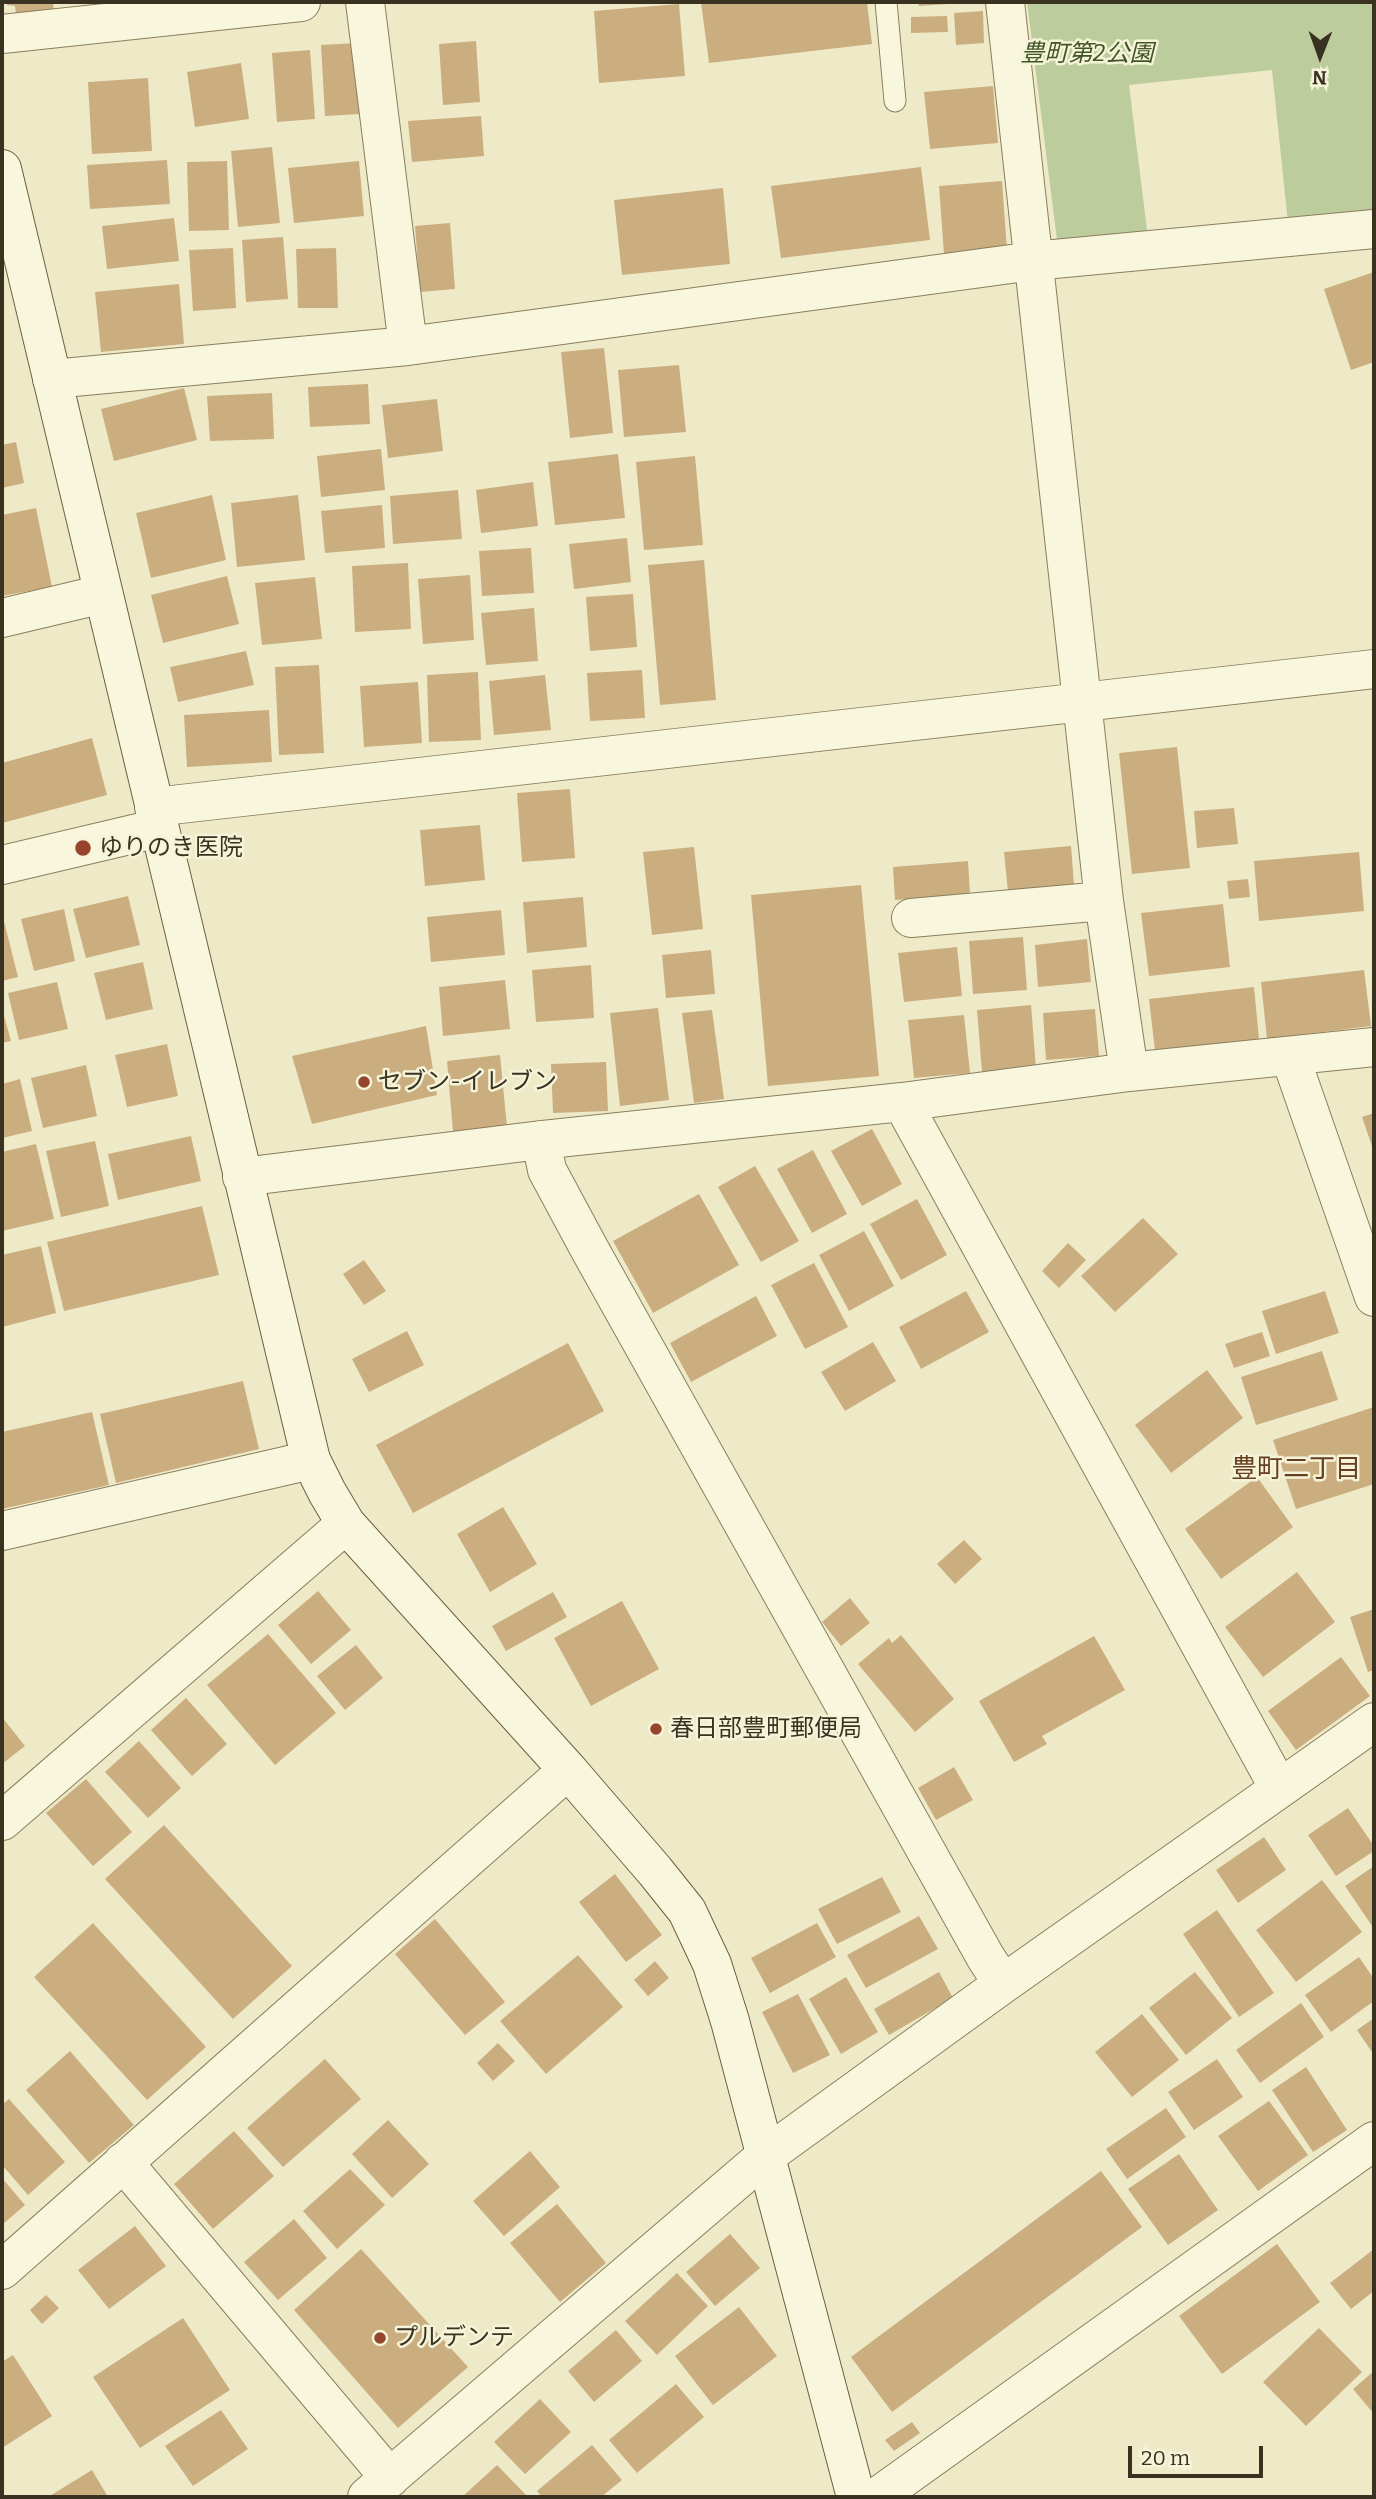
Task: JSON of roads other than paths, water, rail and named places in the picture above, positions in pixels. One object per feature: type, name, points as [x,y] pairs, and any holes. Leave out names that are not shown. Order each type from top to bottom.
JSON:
[{"type":"street","points":[[2,34],[301,2]]},
{"type":"street","points":[[365,2],[408,346]]},
{"type":"street","points":[[1005,2],[1104,901],[1129,1072]]},
{"type":"street","points":[[2,169],[312,1460],[346,1524],[568,1770],[687,1911],[712,1964],[730,2021],[856,2497]]},
{"type":"street","points":[[52,379],[408,346],[1032,261],[1374,229]]},
{"type":"street","points":[[2,618],[103,594]]},
{"type":"street","points":[[2,865],[156,817],[1083,701],[1374,669]]},
{"type":"street","points":[[911,918],[1104,901]]},
{"type":"street","points":[[242,1177],[541,1140],[902,1102],[1129,1072],[1374,1047]]},
{"type":"street","points":[[1290,1056],[1374,1297]]},
{"type":"street","points":[[902,1102],[1279,1788]]},
{"type":"street","points":[[541,1140],[547,1170],[590,1250],[1003,1984]]},
{"type":"street","points":[[2,1531],[312,1460]]},
{"type":"street","points":[[2,1821],[346,1524]]},
{"type":"street","points":[[123,2162],[378,2488],[764,2157],[1374,1722]]},
{"type":"street","points":[[2,2270],[568,1770]]},
{"type":"street","points":[[877,2497],[1374,2141]]},
{"type":"lane","points":[[886,2],[895,101]]},
{"type":"place","name":"ゆりのき医院","points":[[83,848]]},
{"type":"place","name":"セブン-イレブン","points":[[364,1082]]},
{"type":"place","name":"春日部豊町郵便局","points":[[656,1729]]},
{"type":"place","name":"プルデンテ","points":[[380,2338]]},
{"type":"district","name":"豊町二丁目","points":[[1296,1470]]},
{"type":"park label","name":"豊町第2公園","points":[[1087,54]]}]
